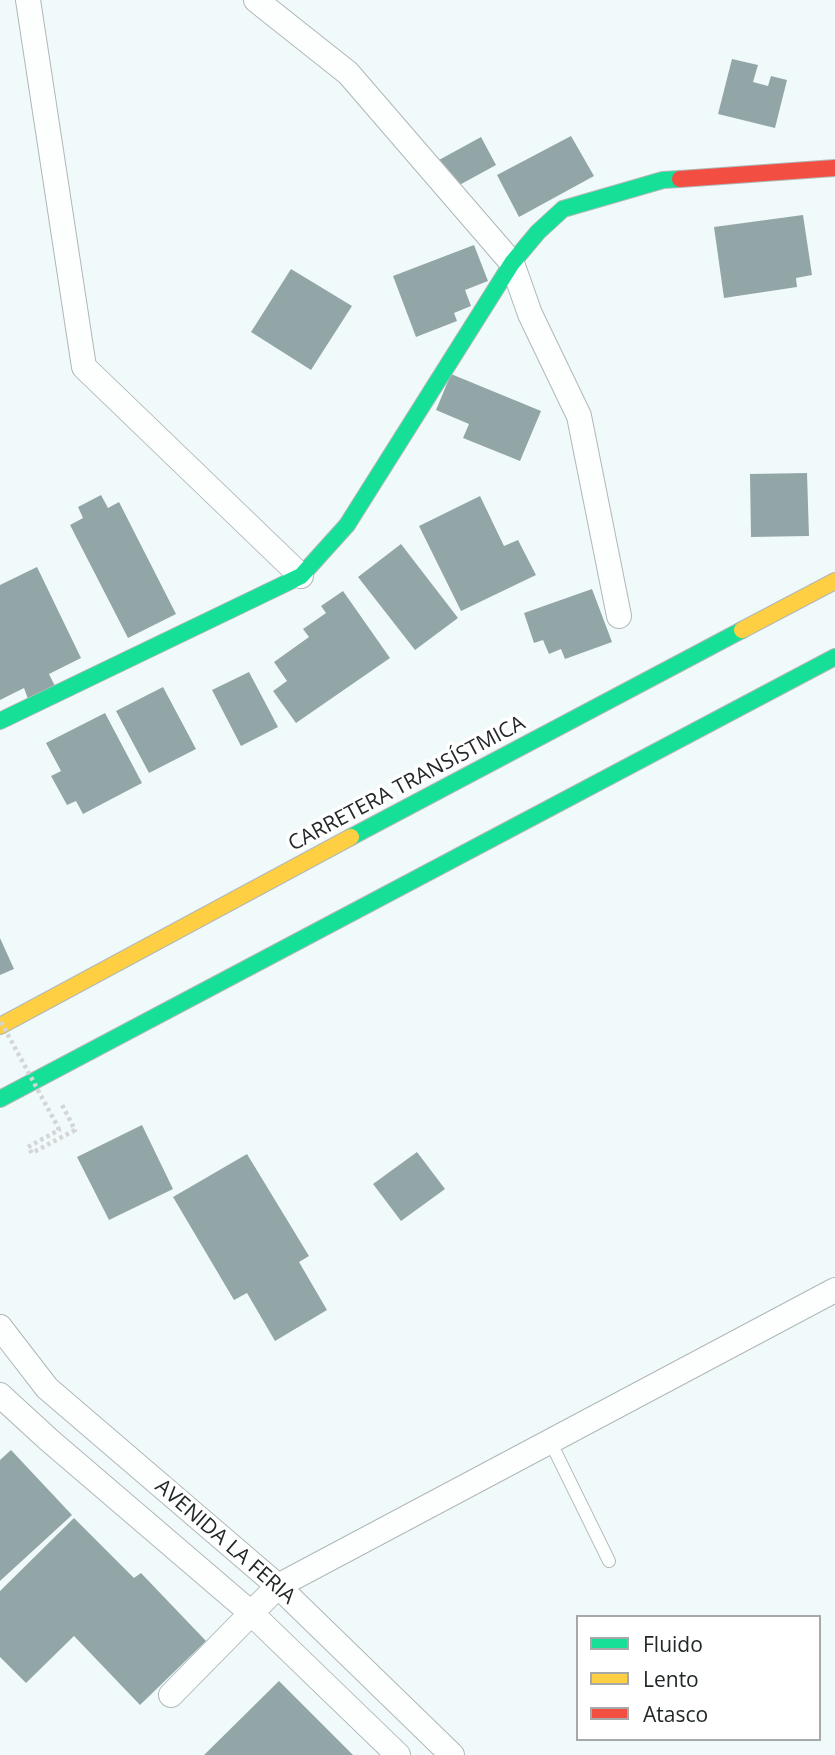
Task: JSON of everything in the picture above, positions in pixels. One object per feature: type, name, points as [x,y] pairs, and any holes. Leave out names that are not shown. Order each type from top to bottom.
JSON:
[{"type":"main road","points":[[0,721],[300,576],[347,525],[512,263],[538,232],[563,209],[663,180],[835,168]]},
{"type":"main road","name":"CARRETERA TRANSÍSTMICA","points":[[1,1024],[835,581]]},
{"type":"main road","points":[[0,1099],[835,657]]},
{"type":"main road","points":[[21,1032],[57,996]]},
{"type":"street","points":[[28,0],[84,368],[300,576]]},
{"type":"street","points":[[256,0],[348,74],[512,263],[530,314],[579,416],[619,616]]},
{"type":"street","points":[[171,1695],[278,1586],[835,1290]]},
{"type":"street","name":"AVENIDA LA FERIA","points":[[0,1327],[47,1388],[278,1586],[453,1755]]},
{"type":"street","name":"AVENIDA LA FERIA","points":[[0,1395],[251,1613],[398,1755]]},
{"type":"lane","points":[[550,1441],[609,1560]]},
{"type":"path","points":[[1,1024],[60,1130],[28,1147],[32,1153],[75,1130]]},
{"type":"building","points":[[732,59],[758,65],[753,82],[768,86],[771,76],[787,80],[775,128],[718,114]]},
{"type":"building","points":[[571,136],[594,176],[519,217],[497,175]]},
{"type":"building","points":[[481,137],[496,165],[454,188],[439,160]]},
{"type":"building","points":[[803,215],[812,275],[796,278],[797,287],[724,298],[714,227]]},
{"type":"building","points":[[474,245],[488,281],[465,290],[471,306],[454,313],[457,321],[416,337],[393,276]]},
{"type":"building","points":[[291,269],[352,306],[311,370],[251,332]]},
{"type":"building","points":[[451,374],[541,411],[520,461],[463,438],[469,424],[436,410]]},
{"type":"building","points":[[807,473],[809,536],[751,537],[750,474]]},
{"type":"building","points":[[101,495],[108,508],[119,502],[176,614],[128,638],[70,525],[83,518],[78,507]]},
{"type":"building","points":[[480,496],[504,546],[518,540],[536,575],[461,611],[419,526]]},
{"type":"building","points":[[401,544],[458,618],[415,650],[358,577]]},
{"type":"building","points":[[37,567],[81,658],[49,674],[55,686],[28,699],[24,688],[0,700],[0,585]]},
{"type":"building","points":[[592,589],[612,642],[565,659],[561,649],[549,654],[543,640],[534,643],[524,613]]},
{"type":"building","points":[[343,591],[390,658],[296,723],[273,691],[287,681],[274,662],[309,637],[303,629],[326,613],[321,606]]},
{"type":"building","points":[[249,672],[278,727],[241,746],[212,690]]},
{"type":"building","points":[[163,687],[196,749],[149,773],[116,711]]},
{"type":"building","points":[[105,713],[142,783],[83,814],[76,801],[67,805],[51,776],[61,771],[46,743]]},
{"type":"building","points":[[0,938],[14,969],[0,975]]},
{"type":"building","points":[[142,1125],[173,1189],[109,1220],[77,1157]]},
{"type":"building","points":[[417,1152],[445,1189],[401,1221],[373,1184]]},
{"type":"building","points":[[247,1154],[309,1256],[299,1262],[327,1310],[275,1341],[247,1293],[234,1300],[173,1197]]},
{"type":"building","points":[[11,1450],[72,1515],[0,1581],[0,1460]]},
{"type":"building","points":[[74,1518],[134,1578],[141,1573],[206,1641],[140,1705],[74,1636],[26,1683],[0,1657],[0,1591]]},
{"type":"building","points":[[279,1681],[353,1755],[204,1755]]},
{"type":"traffic: fast","points":[[0,721],[301,576],[347,525],[512,263],[538,232],[563,209],[663,180],[680,179]]},
{"type":"traffic: fast","points":[[351,837],[742,630]]},
{"type":"traffic: fast","points":[[0,1099],[835,657]]},
{"type":"traffic: slow","points":[[742,630],[835,581]]},
{"type":"traffic: slow","points":[[0,1026],[351,837]]},
{"type":"traffic: jam","points":[[680,179],[835,168]]}]
